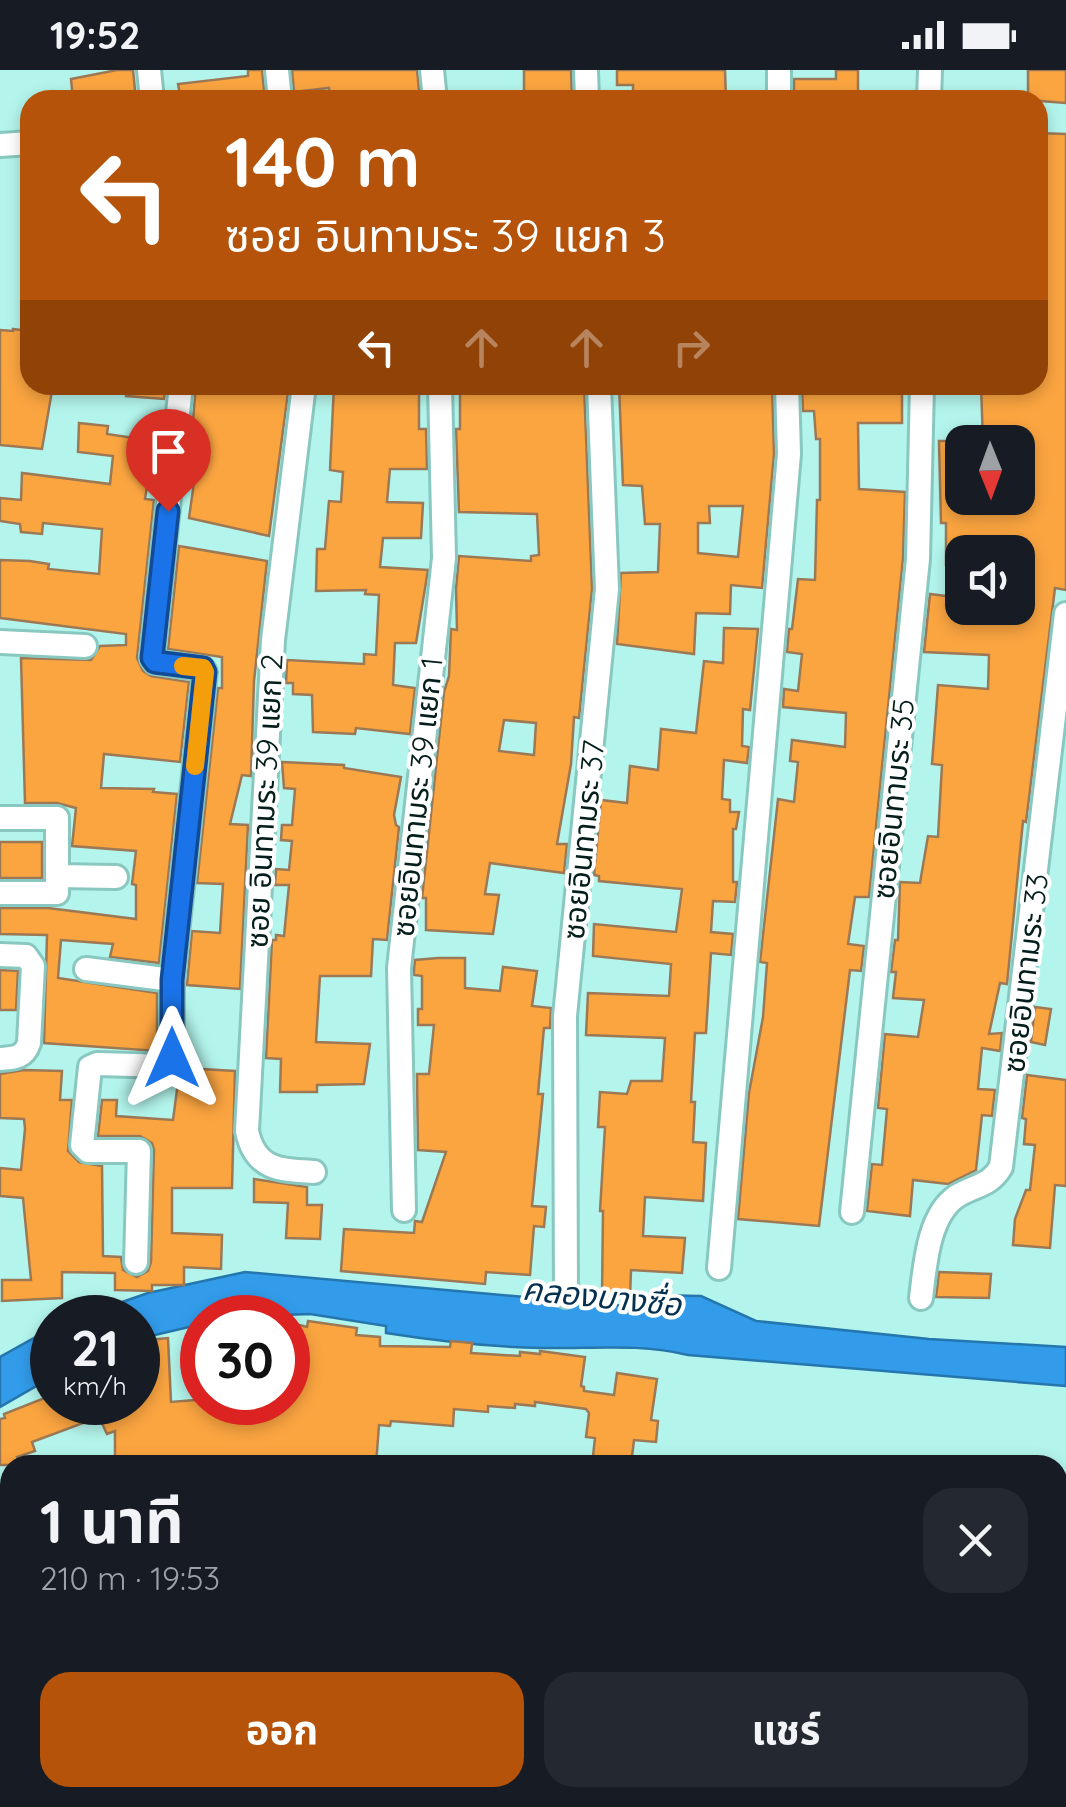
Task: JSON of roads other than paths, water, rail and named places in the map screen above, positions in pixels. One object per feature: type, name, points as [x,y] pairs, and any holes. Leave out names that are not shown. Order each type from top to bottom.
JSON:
[{"type":"street","points":[[136,1262],[139,1152],[84,1151],[82,1145],[90,1067],[168,1066],[171,1062],[172,980],[205,672],[203,668],[155,662],[152,658],[180,395]]},
{"type":"street","name":"ซอย อินทามระ 39 แยก 2","points":[[303,395],[273,640],[246,1131],[250,1144],[266,1163],[278,1170],[314,1172]]},
{"type":"street","name":"ซอยอินทามระ 39 แยก 1","points":[[404,1210],[399,968],[444,558],[440,395]]},
{"type":"street","name":"ซอยอินทามระ 37","points":[[566,1296],[566,1016],[607,589],[599,395]]},
{"type":"street","points":[[719,1268],[789,454],[787,395]]},
{"type":"street","name":"ซอยอินทามระ 35","points":[[852,1212],[918,559],[922,395]]},
{"type":"street","name":"ซอยอินทามระ 33","points":[[921,1298],[929,1250],[942,1212],[952,1200],[994,1179],[1001,1167],[1066,614]]},
{"type":"street","points":[[0,642],[85,646]]},
{"type":"street","points":[[0,818],[57,818],[57,893],[0,893]]},
{"type":"street","points":[[57,876],[116,877]]},
{"type":"street","points":[[0,955],[26,956],[33,966],[29,1043],[16,1058],[0,1059]]},
{"type":"street","points":[[86,969],[172,980]]},
{"type":"water","points":[[245,1272],[637,1307],[653,1295],[701,1296],[756,1321],[929,1339],[1066,1347],[1066,1386],[651,1349],[464,1343],[386,1333],[386,1326],[310,1314],[310,1295],[180,1295],[180,1329],[160,1334],[160,1295],[142,1295]]},
{"type":"water","points":[[30,1340],[30,1390],[0,1407],[0,1357]]},
{"type":"water label","name":"คลองบางซื่อ","points":[[602,1296]]}]
